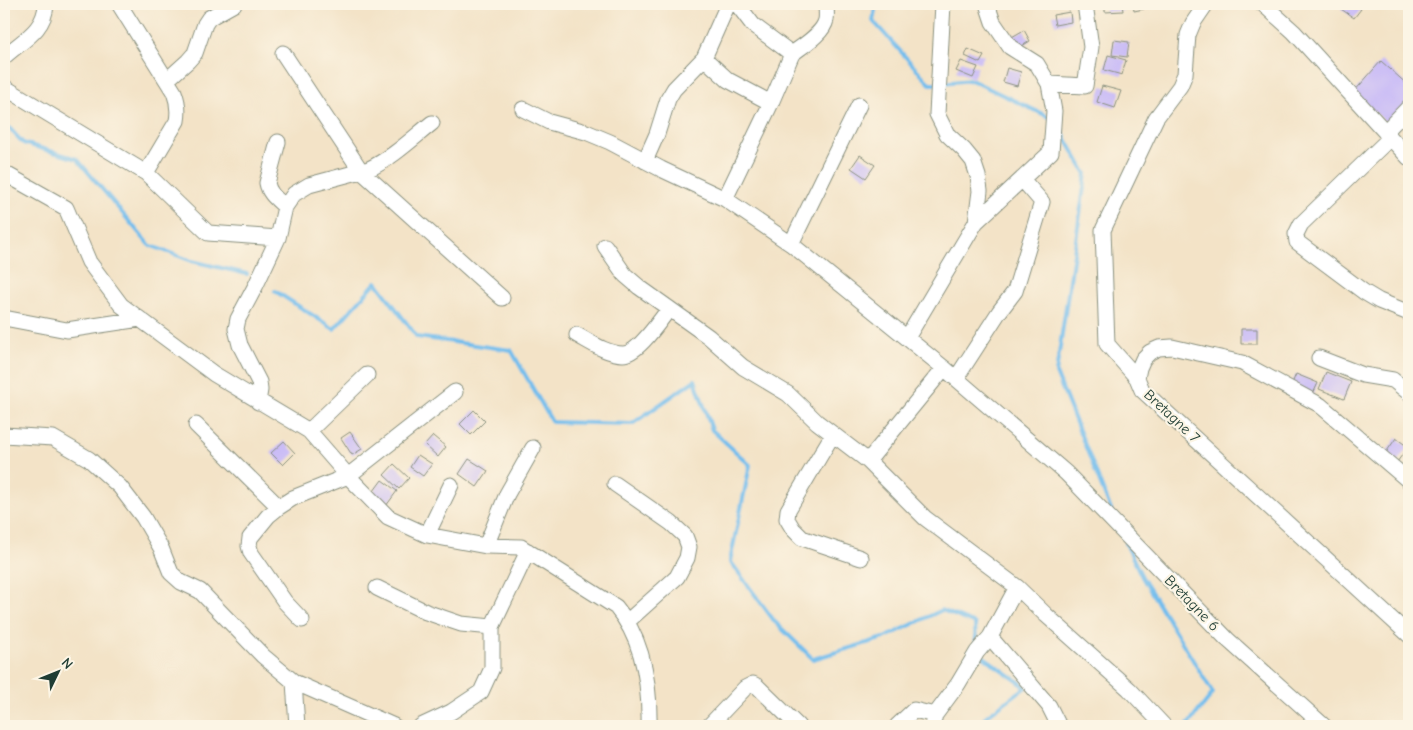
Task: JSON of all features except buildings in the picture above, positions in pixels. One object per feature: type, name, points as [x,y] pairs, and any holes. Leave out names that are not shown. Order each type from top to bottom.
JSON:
[{"type":"street","points":[[4,57],[36,32],[46,11],[46,4]]},
{"type":"street","points":[[119,4],[167,80],[177,100],[179,112],[177,121],[146,173]]},
{"type":"street","points":[[167,80],[195,52],[209,18],[234,4]]},
{"type":"street","points":[[645,161],[657,134],[668,99],[674,89],[704,58],[728,4]]},
{"type":"street","points":[[737,4],[753,24],[792,54]]},
{"type":"street","points":[[725,199],[792,54],[824,25],[826,20],[826,4]]},
{"type":"street","points":[[942,4],[937,114],[947,134],[964,150],[973,162],[978,176],[980,192],[976,222]]},
{"type":"street","points":[[907,338],[976,222],[1051,152],[1054,110],[1048,84],[1037,64],[1010,47],[993,22],[987,4]]},
{"type":"street","points":[[1048,84],[1085,86],[1091,47],[1085,4]]},
{"type":"street","points":[[1137,378],[1107,344],[1103,230],[1156,118],[1180,86],[1185,74],[1188,35],[1193,22],[1206,4]]},
{"type":"street","points":[[1263,4],[1294,32],[1409,158]]},
{"type":"street","points":[[283,53],[361,171],[502,298]]},
{"type":"street","points":[[704,58],[728,80],[771,103]]},
{"type":"street","points":[[4,88],[146,173],[208,233],[278,238]]},
{"type":"street","points":[[791,244],[859,105]]},
{"type":"street","points":[[1409,107],[1388,135],[1301,224],[1296,234],[1297,242],[1364,292],[1379,301],[1409,313]]},
{"type":"street","name":"Bretagne 6","points":[[523,109],[549,122],[594,136],[725,199],[791,244],[950,373],[1066,473],[1227,639],[1324,726]]},
{"type":"street","points":[[258,402],[259,382],[240,345],[236,329],[238,319],[278,238],[285,207],[294,194],[309,185],[369,169],[387,159],[432,123]]},
{"type":"street","points":[[278,142],[267,183],[272,195],[285,207]]},
{"type":"street","points":[[4,173],[66,208],[89,262],[121,305],[214,374],[309,431],[348,476],[388,516],[427,535],[486,546],[521,547],[616,607],[628,621],[642,656],[650,701],[649,726]]},
{"type":"street","points":[[868,461],[950,373],[1016,291],[1042,202],[1022,180]]},
{"type":"street","points":[[605,246],[625,275],[709,337],[743,367],[788,394],[817,422],[868,461],[925,518],[1017,587],[1129,690],[1164,726]]},
{"type":"street","points":[[576,335],[611,352],[629,353],[654,329],[669,309]]},
{"type":"street","points":[[4,318],[68,330],[140,319]]},
{"type":"street","name":"Bretagne 7","points":[[1409,481],[1320,405],[1242,363],[1172,346],[1150,352],[1143,359],[1139,368],[1137,378],[1142,390],[1409,635]]},
{"type":"street","points":[[1319,358],[1363,375],[1393,380],[1409,393]]},
{"type":"street","points":[[309,431],[367,375]]},
{"type":"street","points":[[302,620],[285,602],[251,552],[249,546],[250,538],[279,506],[293,498],[348,476],[456,392]]},
{"type":"street","points":[[196,424],[279,506]]},
{"type":"street","points":[[833,434],[788,510],[787,518],[793,529],[802,538],[861,558]]},
{"type":"street","points":[[4,436],[52,438],[89,459],[120,488],[143,517],[161,548],[171,573],[181,582],[200,592],[263,656],[294,682],[394,726]]},
{"type":"street","points":[[486,546],[507,494],[533,448]]},
{"type":"street","points":[[615,484],[671,523],[685,536],[689,547],[687,558],[677,577],[628,621]]},
{"type":"street","points":[[427,535],[451,485]]},
{"type":"street","points":[[421,726],[451,712],[481,692],[492,668],[492,627],[528,551]]},
{"type":"street","points":[[897,726],[914,710],[934,721],[977,652],[990,637],[1017,587]]},
{"type":"street","points":[[377,588],[426,612],[461,624],[492,627]]},
{"type":"street","points":[[990,637],[1049,706],[1059,726]]},
{"type":"street","points":[[294,682],[297,726]]},
{"type":"street","points":[[710,726],[745,688],[753,684],[798,726]]},
{"type":"waterway","points":[[876,4],[873,21],[930,84],[935,84]]},
{"type":"waterway","points":[[942,83],[971,80],[1049,117]]},
{"type":"waterway","points":[[4,122],[23,143],[77,159],[149,245],[192,261],[247,274]]},
{"type":"waterway","points":[[1059,127],[1086,174],[1056,373],[1111,510]]},
{"type":"waterway","points":[[275,291],[334,329],[376,282],[417,337],[511,350],[552,422],[632,424],[695,380],[712,430],[750,465],[730,561],[775,622],[813,659],[884,638],[942,610],[975,624],[976,645]]},
{"type":"waterway","points":[[1126,544],[1142,577],[1213,693],[1187,726]]},
{"type":"waterway","points":[[981,655],[1026,687],[985,717],[982,726]]}]
